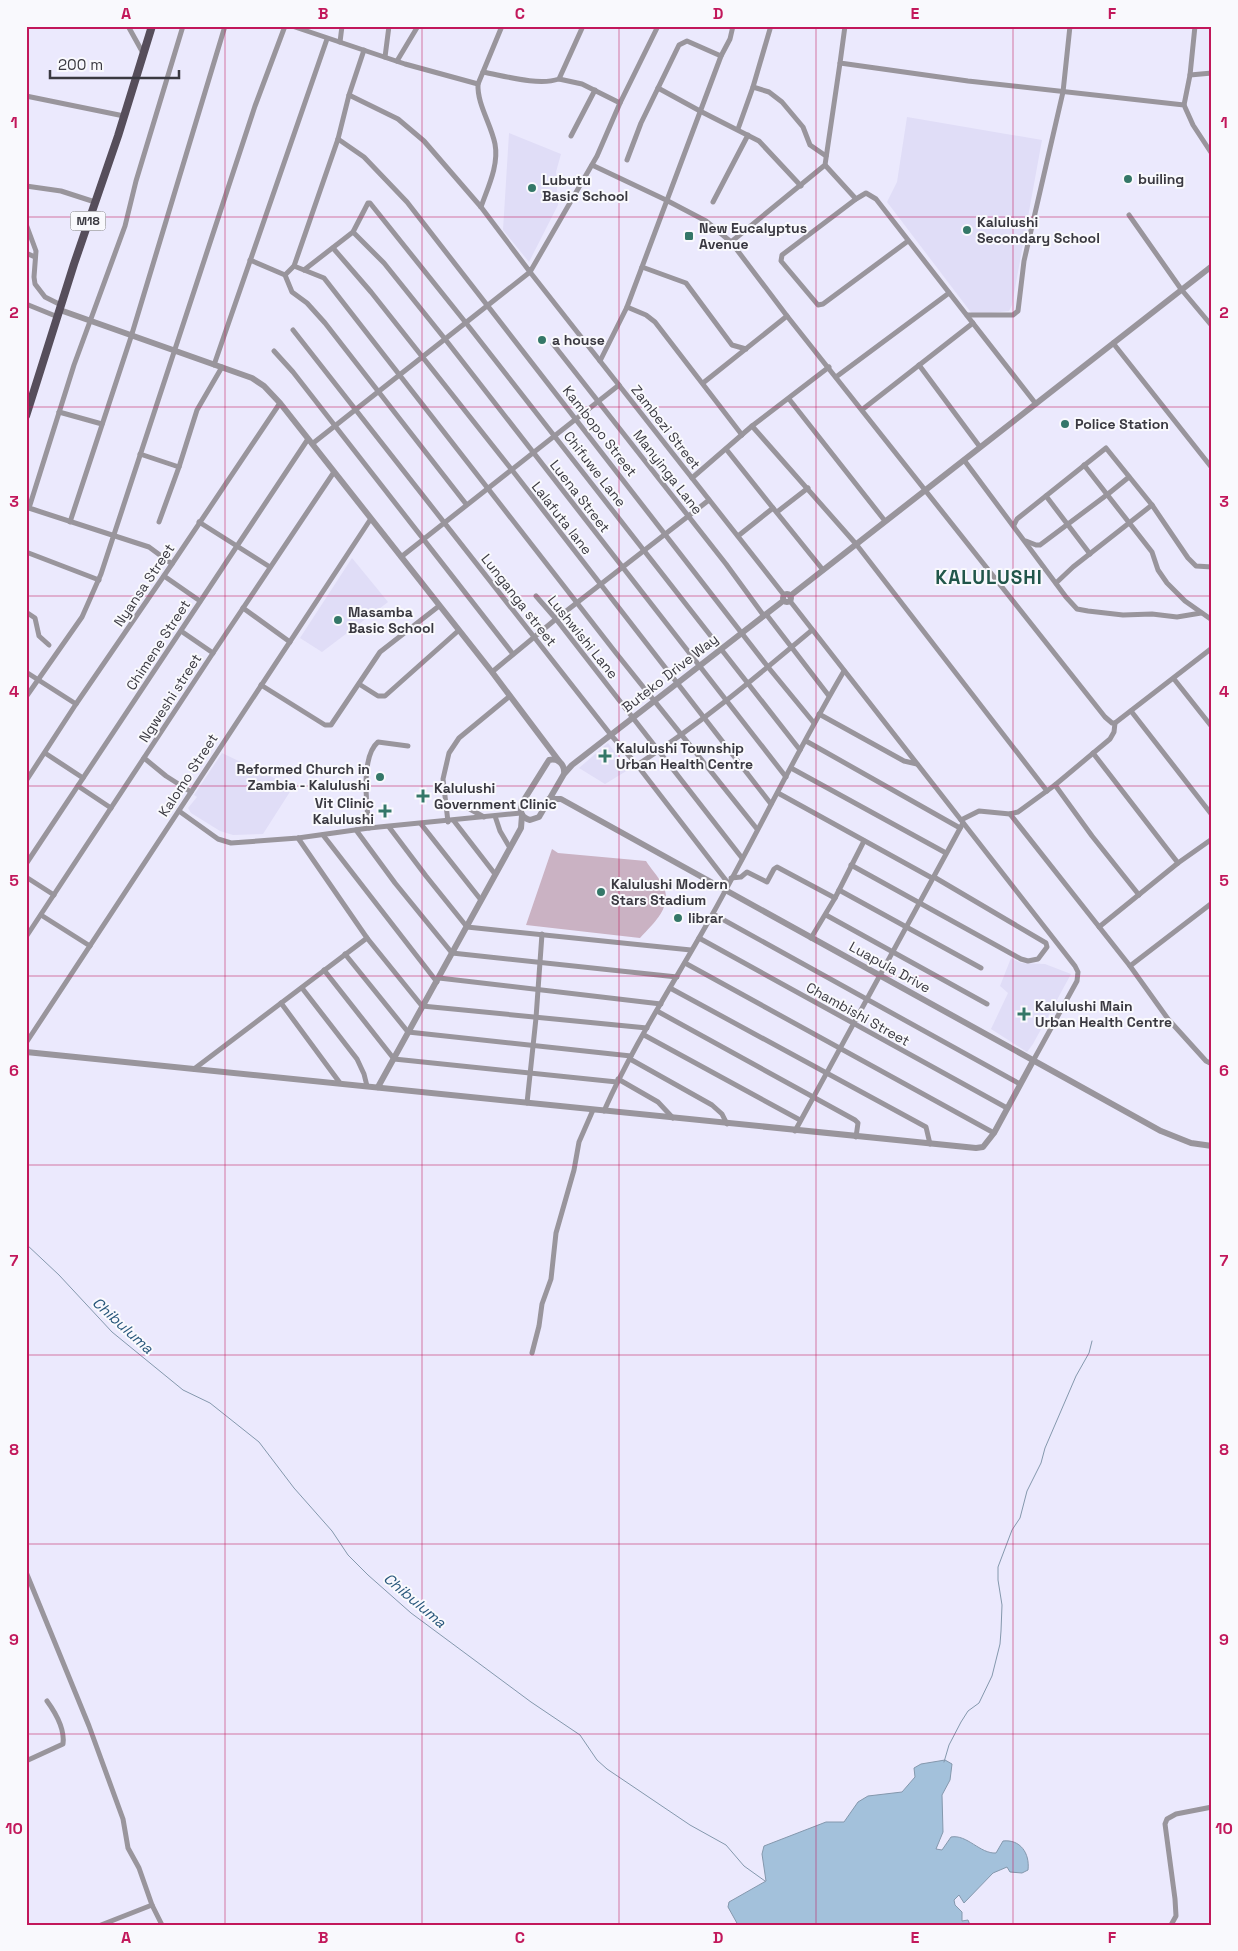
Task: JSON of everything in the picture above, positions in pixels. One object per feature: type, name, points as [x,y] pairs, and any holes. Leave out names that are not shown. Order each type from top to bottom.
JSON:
[{"type":"main road","name":"M18","points":[[26,416],[30,396],[60,311],[152,26]]},
{"type":"street","points":[[128,26],[143,54]]},
{"type":"street","points":[[26,515],[59,412],[125,226],[136,181],[183,26]]},
{"type":"street","points":[[70,522],[131,337],[225,26]]},
{"type":"street","points":[[26,697],[82,617],[99,580],[256,106],[285,26]]},
{"type":"street","points":[[292,26],[396,61],[478,84]]},
{"type":"street","points":[[340,42],[342,26]]},
{"type":"street","points":[[385,57],[389,26]]},
{"type":"street","points":[[396,61],[418,26]]},
{"type":"street","points":[[481,207],[495,164],[496,153],[479,95],[478,84],[502,26]]},
{"type":"street","points":[[559,79],[583,26]]},
{"type":"street","points":[[310,441],[334,426],[530,272],[592,165],[658,26]]},
{"type":"street","points":[[600,361],[627,307],[733,26]]},
{"type":"street","points":[[731,242],[825,165],[845,26]]},
{"type":"street","points":[[967,315],[1013,315],[1018,311],[1024,261],[1063,92],[1070,26]]},
{"type":"street","points":[[1195,26],[1190,75],[1184,105],[1193,124],[1212,154]]},
{"type":"street","points":[[738,129],[770,30]]},
{"type":"street","points":[[214,365],[327,39]]},
{"type":"street","points":[[627,160],[641,122],[679,45],[684,41],[691,42],[721,56]]},
{"type":"street","points":[[285,275],[294,266],[338,139],[364,50]]},
{"type":"street","points":[[840,63],[1063,92],[1184,105]]},
{"type":"street","points":[[483,72],[536,81],[569,80],[595,90],[620,103]]},
{"type":"street","points":[[1190,75],[1212,73]]},
{"type":"street","points":[[753,87],[769,92],[782,102],[803,127],[810,145],[826,156]]},
{"type":"street","points":[[658,88],[763,144],[801,186]]},
{"type":"street","points":[[571,136],[595,90]]},
{"type":"street","points":[[26,96],[124,116]]},
{"type":"street","name":"Zambezi Street","points":[[349,96],[398,119],[424,141],[481,207],[1075,966],[1078,977],[1033,1061]]},
{"type":"street","points":[[714,202],[748,135]]},
{"type":"street","name":"Kambopo Street","points":[[338,139],[364,157],[407,202],[768,667],[814,723]]},
{"type":"street","points":[[592,165],[706,221],[731,242],[787,316],[1105,717],[1115,724]]},
{"type":"street","points":[[825,165],[856,199]]},
{"type":"street","points":[[26,186],[60,191],[95,202]]},
{"type":"street","points":[[908,241],[823,304],[818,304],[781,261],[782,258],[856,199],[866,193],[873,196],[1036,404]]},
{"type":"street","name":"Chifuwe Lane","points":[[353,232],[370,203],[800,750]]},
{"type":"street","points":[[1129,215],[1181,289],[1212,326]]},
{"type":"street","points":[[26,224],[33,239],[35,257],[34,277],[38,290],[60,311]]},
{"type":"street","points":[[304,270],[353,232]]},
{"type":"street","name":"Luena Street","points":[[353,232],[384,263],[445,339],[532,454],[786,777]]},
{"type":"street","name":"Lalafuta lane","points":[[333,248],[371,292],[512,470],[600,586],[771,804]]},
{"type":"street","points":[[26,253],[35,257]]},
{"type":"street","points":[[250,260],[285,275],[292,292],[307,303],[325,323],[466,504]]},
{"type":"street","points":[[294,266],[324,278],[680,734],[757,829]]},
{"type":"street","name":"Buteko Drive Way","points":[[521,828],[539,817],[564,774],[572,765],[1212,266]]},
{"type":"street","points":[[642,268],[686,283],[732,345],[746,349]]},
{"type":"street","points":[[836,377],[948,293]]},
{"type":"street","points":[[26,304],[60,311],[174,352],[222,367],[258,382],[280,402],[370,520],[492,672],[561,763],[564,774]]},
{"type":"street","points":[[627,307],[646,315],[655,322],[742,435]]},
{"type":"street","points":[[703,383],[787,316]]},
{"type":"street","points":[[862,410],[973,323]]},
{"type":"street","name":"Lunganga street","points":[[293,330],[611,735],[730,881]]},
{"type":"street","points":[[1113,343],[1212,468]]},
{"type":"street","name":"Manyinga Lane","points":[[553,344],[829,696]]},
{"type":"street","points":[[274,351],[513,654]]},
{"type":"street","points":[[918,365],[980,447]]},
{"type":"street","points":[[159,522],[197,410],[222,367]]},
{"type":"street","points":[[692,478],[752,426],[829,367]]},
{"type":"street","points":[[401,557],[619,385]]},
{"type":"street","points":[[789,399],[885,521]]},
{"type":"street","name":"Nyansa Street","points":[[26,781],[280,402]]},
{"type":"street","points":[[59,412],[102,424]]},
{"type":"street","points":[[752,426],[856,544],[1047,791]]},
{"type":"street","name":"Chimene Street","points":[[26,864],[200,601],[310,441]]},
{"type":"street","points":[[1014,525],[1016,519],[1106,448],[1152,505],[1188,558],[1196,566],[1212,567]]},
{"type":"street","points":[[726,449],[823,570]]},
{"type":"street","points":[[140,454],[179,467]]},
{"type":"street","points":[[964,460],[1066,597],[1080,610],[1123,615],[1152,614],[1177,616],[1201,613]]},
{"type":"street","points":[[1084,464],[1152,552],[1158,570],[1167,583],[1185,601],[1212,620]]},
{"type":"street","name":"Ngweshi street","points":[[26,937],[212,653],[334,472]]},
{"type":"street","points":[[1024,540],[1038,545],[1129,477]]},
{"type":"street","points":[[738,536],[808,488]]},
{"type":"street","points":[[1046,496],[1090,554]]},
{"type":"street","points":[[492,672],[534,636],[623,569],[709,500]]},
{"type":"street","points":[[1056,583],[1152,505]]},
{"type":"street","points":[[29,508],[149,547],[172,564]]},
{"type":"street","points":[[1003,512],[1012,516],[1020,516]]},
{"type":"street","name":"Kalomo Street","points":[[26,1043],[370,520]]},
{"type":"street","points":[[199,522],[270,567]]},
{"type":"street","points":[[26,552],[99,580]]},
{"type":"street","points":[[164,576],[200,601]]},
{"type":"street","name":"Lushwishi Lane","points":[[536,596],[556,619],[742,858]]},
{"type":"street","points":[[261,685],[328,726],[331,725],[380,652],[439,606]]},
{"type":"street","points":[[243,608],[290,642]]},
{"type":"street","points":[[26,612],[35,618],[39,636],[49,644]]},
{"type":"street","points":[[637,765],[726,701],[812,630]]},
{"type":"street","points":[[359,684],[378,696],[385,696],[458,631]]},
{"type":"street","points":[[181,632],[212,653]]},
{"type":"street","points":[[795,1131],[866,999],[893,954],[962,824],[979,811],[1010,814],[1018,812],[1055,785],[1113,735],[1115,724],[1212,648]]},
{"type":"street","points":[[604,1111],[630,1057],[713,914],[814,723],[844,671]]},
{"type":"street","points":[[26,672],[76,704]]},
{"type":"street","points":[[1174,679],[1212,727]]},
{"type":"street","points":[[448,822],[443,779],[445,766],[455,743],[465,732],[510,696]]},
{"type":"street","points":[[1130,712],[1212,815]]},
{"type":"street","points":[[819,714],[904,761],[917,764]]},
{"type":"street","points":[[806,741],[962,824]]},
{"type":"street","points":[[369,828],[365,786],[374,746],[378,742],[408,746]]},
{"type":"street","points":[[378,1088],[521,828],[522,803],[548,760],[548,747]]},
{"type":"street","points":[[45,753],[83,778]]},
{"type":"street","points":[[1093,753],[1178,863]]},
{"type":"street","points":[[144,758],[191,792]]},
{"type":"street","points":[[548,760],[572,765]]},
{"type":"street","points":[[791,768],[946,853]]},
{"type":"street","points":[[1055,785],[1139,895]]},
{"type":"street","points":[[78,786],[111,808]]},
{"type":"street","points":[[549,800],[560,799],[556,787]]},
{"type":"street","points":[[778,793],[933,878],[1047,945],[1050,946],[1056,942]]},
{"type":"street","name":"Luapula Drive","points":[[560,799],[1161,1131],[1191,1143],[1212,1146]]},
{"type":"street","points":[[446,808],[459,803],[484,817]]},
{"type":"street","points":[[179,811],[218,839],[232,843],[298,838],[369,828],[522,814]]},
{"type":"street","points":[[522,814],[526,819],[533,820]]},
{"type":"street","points":[[1010,814],[1130,966],[1168,1019],[1206,1061],[1212,1064]]},
{"type":"street","points":[[495,816],[500,831],[510,848]]},
{"type":"street","points":[[454,821],[496,874]]},
{"type":"street","points":[[421,824],[481,900]]},
{"type":"street","points":[[389,827],[467,927],[692,950]]},
{"type":"street","points":[[356,830],[452,953],[677,977]]},
{"type":"street","points":[[323,835],[438,980],[661,1004]]},
{"type":"street","points":[[298,838],[367,938],[422,1006],[647,1028]]},
{"type":"street","points":[[1099,927],[1178,863],[1212,839]]},
{"type":"street","points":[[811,938],[826,915],[864,841]]},
{"type":"street","points":[[26,852],[32,856]]},
{"type":"street","points":[[851,865],[1024,960],[1038,959],[1047,945]]},
{"type":"street","points":[[730,881],[741,877],[747,872],[767,882],[777,867],[835,898]]},
{"type":"street","points":[[26,877],[54,895]]},
{"type":"street","points":[[839,890],[981,968]]},
{"type":"street","points":[[1130,966],[1212,903]]},
{"type":"street","points":[[713,914],[1020,1084]]},
{"type":"street","points":[[41,915],[90,946]]},
{"type":"street","points":[[826,915],[893,954],[987,1004]]},
{"type":"street","points":[[526,1103],[536,1018],[542,934]]},
{"type":"street","points":[[194,1070],[367,938]]},
{"type":"street","name":"Chambishi Street","points":[[699,938],[1007,1108]]},
{"type":"street","points":[[345,954],[408,1032],[630,1057],[712,1105],[722,1114],[727,1124]]},
{"type":"street","points":[[685,963],[994,1133]]},
{"type":"street","points":[[324,970],[394,1059],[618,1081],[658,1102],[673,1119]]},
{"type":"street","points":[[302,988],[357,1059],[368,1086]]},
{"type":"street","points":[[670,988],[926,1127],[930,1144]]},
{"type":"street","points":[[281,1003],[340,1083]]},
{"type":"street","points":[[657,1011],[857,1122],[856,1137]]},
{"type":"street","points":[[644,1035],[800,1120]]},
{"type":"street","points":[[26,1052],[340,1083],[673,1119],[976,1148],[983,1147],[994,1133],[1033,1061]]},
{"type":"street","points":[[532,1354],[542,1304],[551,1279],[556,1233],[574,1170],[579,1142],[593,1110]]},
{"type":"street","points":[[27,1574],[89,1726],[123,1819],[128,1848],[139,1868],[152,1905],[162,1925]]},
{"type":"street","points":[[26,1761],[63,1744],[64,1740],[57,1718],[47,1700]]},
{"type":"street","points":[[1178,1925],[1174,1880],[1165,1824],[1167,1819],[1176,1814],[1212,1807]]},
{"type":"street","points":[[101,1925],[152,1905]]},
{"type":"street","points":[[1171,1925],[1176,1916]]},
{"type":"shaded area","name":"Kalulushi Secondary School","points":[[907,117],[1042,140],[1012,305],[1009,311],[973,315],[887,202],[897,182]]},
{"type":"shaded area","name":"Lubutu Basic School","points":[[509,133],[561,154],[556,172],[558,205],[529,262],[503,230]]},
{"type":"shaded area","name":"Masamba Basic School","points":[[352,558],[388,602],[322,652],[300,638]]},
{"type":"shaded area","name":"Kalulushi Township Urban Health Centre","points":[[608,743],[628,770],[605,784],[579,768]]},
{"type":"shaded area","points":[[222,753],[293,787],[263,834],[233,835],[220,831],[191,813],[188,808],[197,797],[194,795]]},
{"type":"shaded area","name":"Kalulushi Modern Stars Stadium","points":[[552,849],[558,853],[646,861],[665,892],[666,899],[661,914],[640,938],[526,925]]},
{"type":"shaded area","name":"Kalulushi Main Urban Health Centre","points":[[1011,958],[1021,963],[1045,964],[1071,974],[1027,1052],[991,1029],[1008,993],[1000,986]]},
{"type":"water","points":[[945,1760],[952,1764],[950,1780],[942,1795],[943,1832],[936,1849],[942,1850],[951,1837],[957,1837],[963,1838],[984,1850],[996,1853],[1003,1841],[1009,1841],[1023,1848],[1028,1864],[1028,1870],[1022,1873],[1010,1872],[1007,1867],[993,1873],[964,1903],[959,1895],[954,1900],[955,1905],[962,1912],[962,1921],[968,1920],[970,1925],[738,1925],[728,1907],[729,1902],[766,1881],[762,1854],[764,1846],[826,1822],[844,1822],[858,1802],[868,1796],[902,1792],[915,1777],[914,1768],[921,1764]]},
{"type":"waterway","name":"Chibuluma","points":[[26,1244],[59,1275],[112,1332],[183,1390],[210,1403],[259,1442],[294,1488],[332,1531],[348,1555],[411,1613],[531,1702],[580,1735],[597,1760],[607,1769],[690,1825],[726,1845],[744,1866],[765,1881]]},
{"type":"waterway","points":[[944,1762],[949,1745],[961,1722],[968,1711],[979,1703],[992,1676],[1000,1644],[1001,1631],[1002,1605],[998,1567],[1012,1530],[1020,1518],[1027,1491],[1041,1463],[1045,1448],[1076,1376],[1089,1353],[1092,1341]]},
{"type":"place","name":"builing","points":[[1128,179]]},
{"type":"place","name":"Lubutu Basic School","points":[[532,188]]},
{"type":"place","name":"Kalulushi Secondary School","points":[[967,230]]},
{"type":"place","name":"New Eucalyptus Avenue","points":[[689,236]]},
{"type":"place","name":"a house","points":[[542,340]]},
{"type":"place","name":"Police Station","points":[[1065,424]]},
{"type":"place","name":"Masamba Basic School","points":[[338,620]]},
{"type":"place","name":"Kalulushi Township Urban Health Centre","points":[[605,756]]},
{"type":"place","name":"Reformed Church in Zambia - Kalulushi","points":[[380,777]]},
{"type":"place","name":"Kalulushi Government Clinic","points":[[423,796]]},
{"type":"place","name":"Vit Clinic Kalulushi","points":[[385,811]]},
{"type":"place","name":"Kalulushi Modern Stars Stadium","points":[[601,892]]},
{"type":"place","name":"librar","points":[[678,918]]},
{"type":"place","name":"Kalulushi Main Urban Health Centre","points":[[1024,1014]]},
{"type":"district","name":"KALULUSHI","points":[[989,577]]}]
